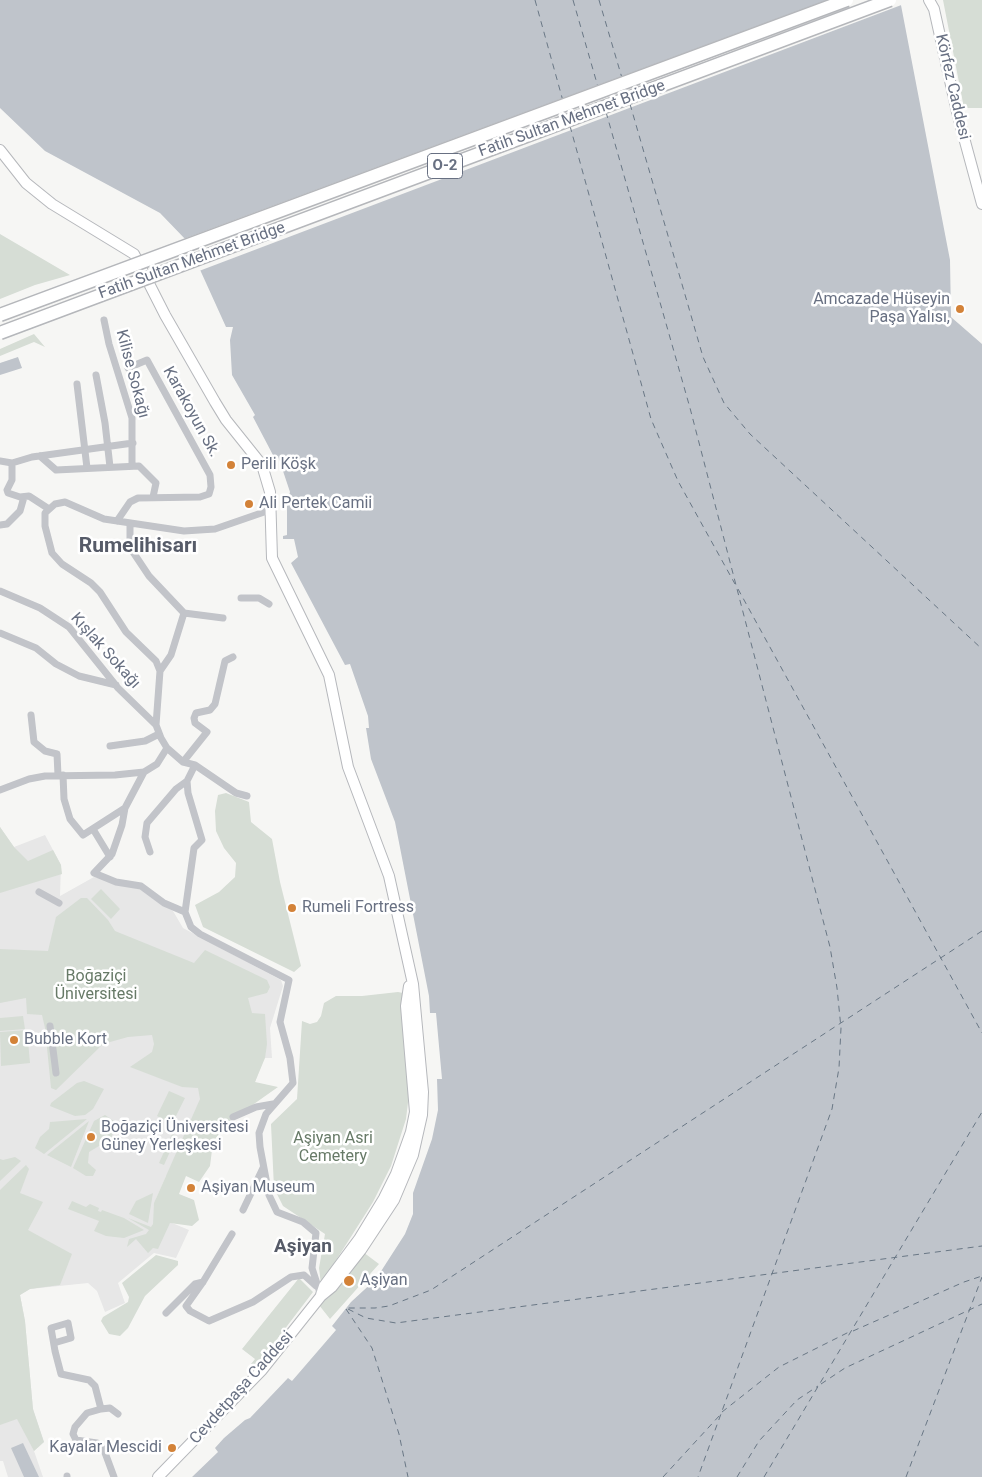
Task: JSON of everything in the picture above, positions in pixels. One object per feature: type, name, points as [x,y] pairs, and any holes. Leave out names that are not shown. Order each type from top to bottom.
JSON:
[{"type":"highway","name":"O-2","points":[[0,316],[847,0]]},
{"type":"highway","name":"Fatih Sultan Mehmet Bridge","points":[[0,333],[890,0]]},
{"type":"main road","name":"Körfez Caddesi","points":[[929,0],[934,9],[957,112],[982,204]]},
{"type":"main road","name":"Cevdetpaşa Caddesi","points":[[0,150],[26,183],[52,204],[134,254],[165,315],[215,402],[226,420],[262,465],[270,492],[272,558],[329,675],[348,767],[389,876],[413,984],[422,1092],[419,1132],[405,1176],[388,1212],[332,1287],[319,1291],[251,1384],[158,1477]]},
{"type":"street","name":"Kilise Sokağı","points":[[104,320],[109,344],[131,411],[132,465]]},
{"type":"street","name":"Karakoyun Sk.","points":[[117,521],[130,502],[138,498],[200,497],[209,494],[211,488],[210,475],[146,360],[128,368]]},
{"type":"street","points":[[96,376],[110,467]]},
{"type":"street","points":[[77,384],[88,468]]},
{"type":"street","points":[[0,461],[12,463],[40,456],[133,443]]},
{"type":"street","points":[[40,456],[56,470],[139,466],[156,483],[153,497]]},
{"type":"street","points":[[12,463],[12,480],[7,490],[8,494],[29,496],[37,499],[49,509]]},
{"type":"street","points":[[0,525],[7,524],[20,511],[24,497]]},
{"type":"street","points":[[246,796],[236,792],[195,765],[183,762],[167,748],[156,725],[160,671],[156,661],[126,632],[100,592],[91,583],[62,564],[52,553],[44,526],[45,513],[49,509],[65,502],[104,519],[184,531],[215,529],[270,510]]},
{"type":"street","points":[[130,523],[130,538],[134,552],[149,576],[184,613],[223,618]]},
{"type":"street","name":"Kışlak Sokağı","points":[[0,592],[40,608],[62,622],[81,640],[116,685],[156,725]]},
{"type":"street","points":[[240,598],[259,598],[269,604]]},
{"type":"street","points":[[160,671],[171,655],[184,613]]},
{"type":"street","points":[[0,633],[36,648],[56,664],[79,676],[116,685]]},
{"type":"street","points":[[183,762],[207,732],[195,723],[194,718],[196,714],[210,710],[215,704],[226,660],[233,657]]},
{"type":"street","points":[[31,715],[34,742],[45,751],[57,754],[64,799],[70,819],[83,835],[125,808]]},
{"type":"street","points":[[110,746],[145,741],[159,734]]},
{"type":"street","points":[[0,790],[29,779],[60,775],[115,775],[144,772],[157,764],[167,748]]},
{"type":"street","points":[[150,852],[146,837],[147,823],[171,795],[187,781],[195,765]]},
{"type":"street","points":[[144,772],[125,808],[122,825],[110,857],[94,873],[116,882],[141,886],[164,903],[185,912]]},
{"type":"street","points":[[187,781],[188,793],[202,840],[194,848],[185,912],[191,927],[200,934],[289,980],[280,1022],[290,1058],[293,1083],[266,1114],[259,1133],[263,1168],[269,1195],[277,1212],[303,1222],[316,1233],[312,1268],[319,1291]]},
{"type":"street","points":[[93,829],[110,857]]},
{"type":"street","points":[[39,892],[59,903]]},
{"type":"street","points":[[50,1026],[56,1073]]},
{"type":"street","points":[[233,1118],[256,1107],[274,1104]]},
{"type":"street","points":[[244,1210],[263,1168]]},
{"type":"street","points":[[232,1234],[186,1306],[190,1311],[209,1321],[253,1302],[291,1277],[304,1275],[319,1291]]},
{"type":"street","points":[[166,1313],[195,1284],[203,1282]]},
{"type":"street","points":[[54,1343],[61,1374],[89,1380],[95,1386],[101,1409]]},
{"type":"street","points":[[114,1477],[104,1450],[97,1443],[76,1440],[73,1434],[75,1427],[87,1413],[110,1408],[118,1414]]},
{"type":"shaded area","points":[[0,0],[900,0],[950,260],[951,317],[982,344],[982,1477],[192,1477],[218,1452],[215,1448],[224,1438],[250,1418],[288,1378],[292,1381],[336,1330],[332,1326],[351,1302],[376,1279],[405,1234],[413,1214],[413,1193],[432,1139],[438,1110],[437,1079],[442,1079],[436,1013],[430,1013],[429,996],[395,822],[371,759],[366,728],[369,728],[368,716],[350,664],[345,665],[291,563],[298,557],[294,539],[283,539],[283,536],[287,535],[287,503],[290,492],[278,456],[274,457],[253,417],[255,415],[232,375],[230,340],[233,327],[226,327],[187,241],[160,213],[45,151],[0,108]]},
{"type":"shaded area","points":[[18,357],[22,368],[0,375],[0,363]]},
{"type":"shaded area","name":"Boğaziçi Üniversitesi Güney Yerleşkesi","points":[[0,827],[14,847],[45,835],[61,865],[60,896],[94,877],[140,889],[173,911],[183,928],[281,980],[283,986],[270,1028],[272,1058],[264,1058],[255,1082],[166,1176],[156,1199],[160,1218],[189,1230],[176,1258],[154,1253],[118,1283],[125,1303],[105,1312],[97,1291],[88,1283],[30,1289],[20,1295],[25,1321],[33,1409],[44,1442],[34,1451],[43,1477],[8,1477],[3,1461],[0,1461]]},
{"type":"shaded area","points":[[23,1443],[39,1477],[24,1477],[11,1448]]},
{"type":"green space","points":[[943,0],[982,0],[982,108],[964,108]]},
{"type":"green space","points":[[0,234],[70,275],[35,285],[0,299]]},
{"type":"green space","points":[[34,334],[45,347],[34,342],[0,356],[0,349]]},
{"type":"green space","points":[[226,793],[249,802],[251,822],[272,839],[280,882],[301,966],[294,972],[203,927],[195,905],[219,892],[235,877],[236,863],[224,848],[216,831],[215,811],[218,795]]},
{"type":"green space","points":[[0,827],[14,847],[28,861],[53,850],[61,865],[62,874],[0,893]]},
{"type":"green space","points":[[101,889],[120,909],[111,919],[91,899]]},
{"type":"green space","name":"Boğaziçi Üniversitesi","points":[[81,898],[87,898],[108,920],[115,931],[194,963],[205,950],[267,980],[270,987],[267,993],[248,998],[252,1013],[265,1014],[267,1044],[265,1058],[255,1082],[278,1087],[227,1123],[213,1142],[210,1166],[199,1182],[186,1176],[179,1194],[194,1200],[199,1220],[192,1226],[170,1223],[158,1249],[153,1248],[148,1253],[136,1239],[127,1247],[129,1239],[146,1234],[149,1230],[128,1218],[151,1227],[153,1224],[154,1203],[200,1099],[198,1088],[182,1087],[130,1067],[152,1052],[154,1044],[152,1035],[128,1037],[103,1044],[56,1090],[51,1088],[42,1015],[27,1014],[26,998],[0,1003],[0,949],[48,951],[56,917]]},
{"type":"green space","name":"Aşiyan Asri Cemetery","points":[[403,993],[401,1007],[409,1094],[406,1119],[391,1166],[373,1202],[321,1284],[319,1268],[325,1234],[283,1206],[274,1188],[271,1124],[297,1099],[302,1021],[310,1024],[317,1022],[321,1016],[324,1003],[336,996],[362,996]]},
{"type":"green space","points":[[23,1016],[25,1029],[0,1031],[0,1018]]},
{"type":"green space","points":[[27,1030],[30,1063],[1,1066],[0,1032]]},
{"type":"green space","points":[[84,1081],[104,1089],[93,1109],[85,1115],[75,1116],[50,1106],[51,1103],[77,1083]]},
{"type":"green space","points":[[169,1091],[185,1098],[172,1124],[157,1116]]},
{"type":"green space","points":[[105,1115],[117,1123],[107,1148],[99,1146],[89,1152],[88,1163],[96,1170],[93,1176],[86,1176],[73,1168],[94,1121]]},
{"type":"green space","points":[[87,1119],[44,1154],[35,1148],[40,1137],[49,1129],[50,1122]]},
{"type":"green space","points":[[89,1121],[71,1167],[47,1155]]},
{"type":"green space","points":[[172,1134],[177,1136],[164,1165],[159,1163]]},
{"type":"green space","points":[[15,1157],[21,1161],[0,1181],[0,1159]]},
{"type":"green space","points":[[26,1165],[29,1169],[20,1193],[43,1202],[28,1230],[72,1254],[60,1285],[30,1289],[20,1295],[25,1321],[33,1409],[44,1442],[34,1451],[17,1419],[0,1425],[0,1190]]},
{"type":"green space","points":[[153,1193],[148,1223],[129,1214],[136,1201]]},
{"type":"green space","points":[[72,1201],[86,1207],[90,1204],[99,1208],[98,1211],[101,1212],[102,1210],[124,1218],[144,1230],[124,1238],[106,1236],[94,1231],[99,1221],[68,1209]]},
{"type":"green space","points":[[363,1252],[379,1264],[330,1319],[319,1305],[329,1297]]},
{"type":"green space","points":[[156,1255],[178,1261],[178,1265],[145,1296],[128,1328],[120,1336],[109,1334],[101,1321],[103,1317],[128,1302],[129,1297],[122,1283]]},
{"type":"green space","points":[[299,1278],[313,1292],[255,1368],[251,1364],[255,1359],[242,1349]]},
{"type":"pier","points":[[827,0],[903,0],[904,4],[199,271],[186,243],[181,240]]},
{"type":"ferry route","points":[[535,0],[563,101]]},
{"type":"ferry route","points":[[573,0],[598,87]]},
{"type":"ferry route","points":[[599,0],[622,78]]},
{"type":"ferry route","points":[[630,104],[703,357],[724,403],[750,434],[982,649]]},
{"type":"ferry route","points":[[606,112],[690,408],[830,947],[841,1028],[839,1068],[832,1109],[698,1477]]},
{"type":"ferry route","points":[[570,126],[651,419],[678,481],[735,584]]},
{"type":"ferry route","points":[[738,589],[982,1033]]},
{"type":"ferry route","points":[[982,931],[431,1290],[389,1306],[346,1308],[366,1318],[396,1323],[982,1246]]},
{"type":"ferry route","points":[[764,1477],[982,1112]]},
{"type":"ferry route","points":[[853,1331],[964,1282],[982,1276]]},
{"type":"ferry route","points":[[906,1477],[982,1277]]},
{"type":"ferry route","points":[[821,1384],[845,1368],[982,1304]]},
{"type":"ferry route","points":[[346,1309],[372,1348],[399,1434],[408,1477]]},
{"type":"ferry route","points":[[722,1412],[779,1367],[849,1332]]},
{"type":"ferry route","points":[[737,1477],[759,1441],[797,1400],[818,1386]]},
{"type":"ferry route","points":[[663,1477],[720,1415]]},
{"type":"place","name":"Amcazade Hüseyin Paşa Yalısı,","points":[[960,309]]},
{"type":"place","name":"Perili Köşk","points":[[231,465]]},
{"type":"place","name":"Ali Pertek Camii","points":[[249,504]]},
{"type":"place","name":"Rumeli Fortress","points":[[292,908]]},
{"type":"place","name":"Bubble Kort","points":[[14,1040]]},
{"type":"place","name":"Boğaziçi Üniversitesi Güney Yerleşkesi","points":[[91,1137]]},
{"type":"place","name":"Aşiyan Museum","points":[[191,1188]]},
{"type":"place","name":"Aşiyan","points":[[349,1281]]},
{"type":"place","name":"Kayalar Mescidi","points":[[172,1448]]},
{"type":"district","name":"Rumelihisarı","points":[[138,547]]},
{"type":"district","name":"Aşiyan","points":[[303,1247]]}]
